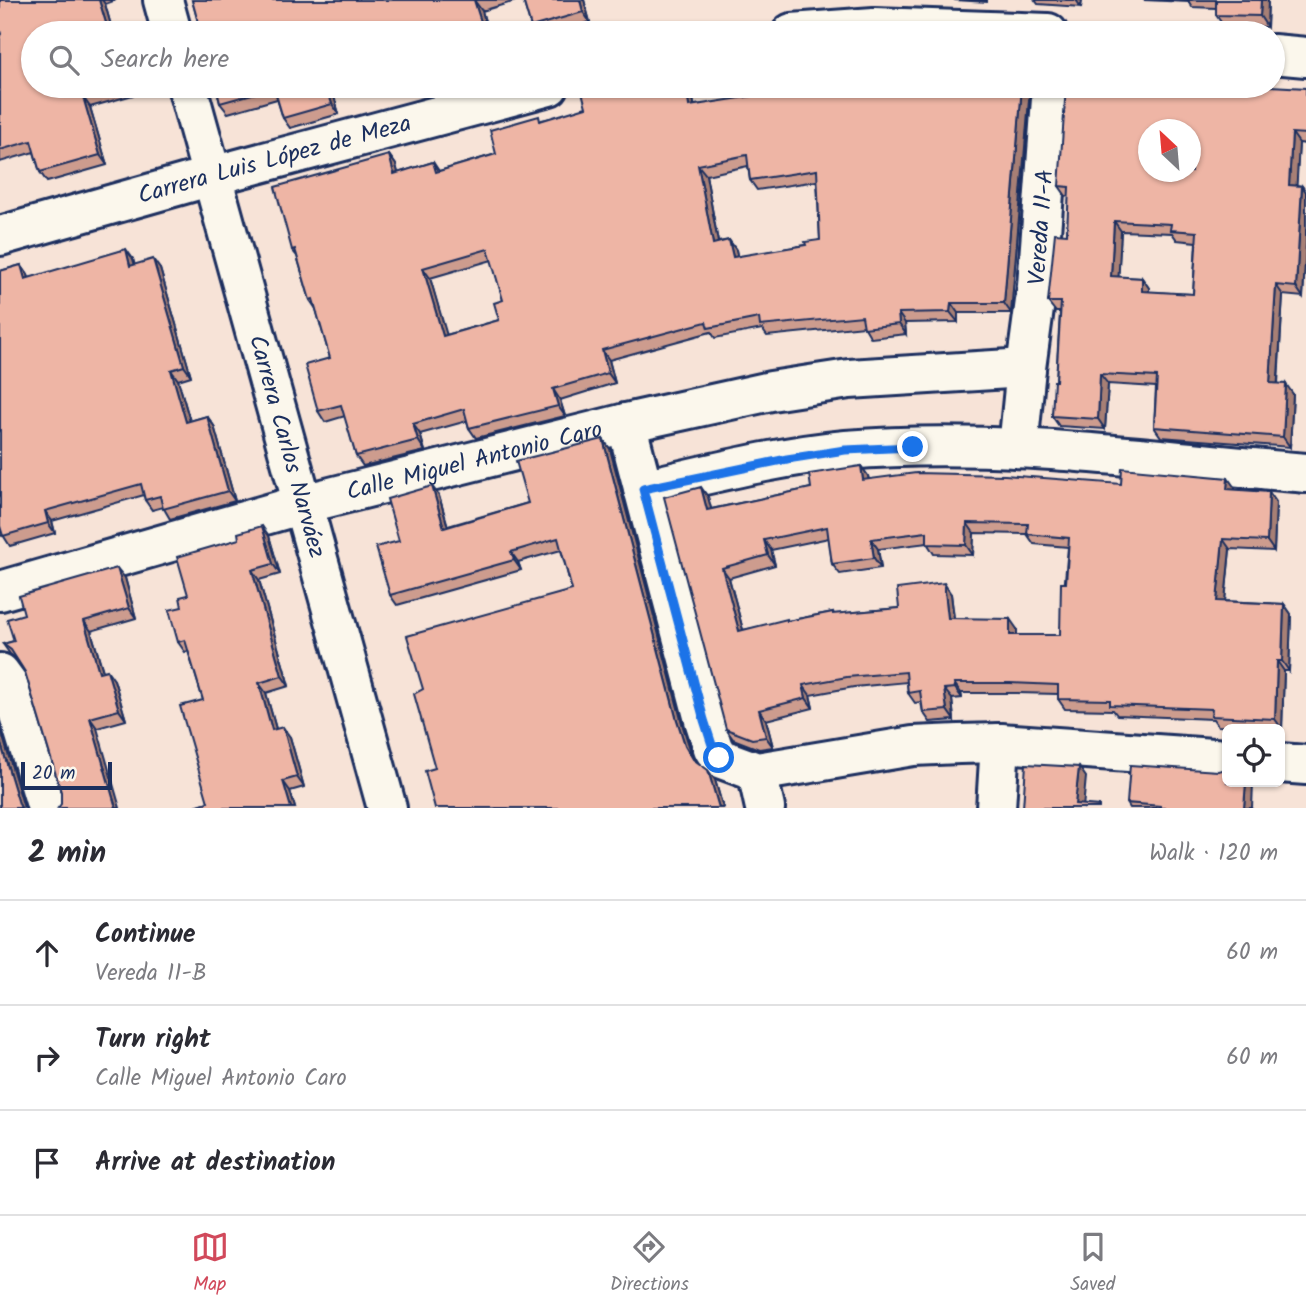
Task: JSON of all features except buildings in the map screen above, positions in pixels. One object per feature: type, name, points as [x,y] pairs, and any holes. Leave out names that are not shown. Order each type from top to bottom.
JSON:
[{"type":"street","points":[[163,0],[169,21]]},
{"type":"street","points":[[1285,55],[1306,57]]},
{"type":"street","name":"Carrera Carlos Narváez","points":[[190,98],[387,808]]},
{"type":"street","name":"Carrera Luis López de Meza","points":[[0,236],[504,98]]},
{"type":"street","name":"Vereda 11-A","points":[[1026,368],[1037,286],[1051,98]]},
{"type":"street","points":[[1017,448],[1026,368]]},
{"type":"street","name":"Calle Miguel Antonio Caro","points":[[0,591],[303,505],[626,423],[771,391],[849,379],[1026,368]]},
{"type":"street","name":"Calle Miguel Antonio Caro","points":[[626,423],[713,748],[719,758],[761,790]]},
{"type":"street","points":[[643,489],[761,464],[845,450],[913,447],[1017,448],[1306,473]]},
{"type":"street","points":[[0,673],[11,688],[47,808]]},
{"type":"street","points":[[761,790],[913,746],[1000,743],[1222,759]]},
{"type":"street","points":[[996,808],[1000,743]]},
{"type":"street","points":[[1285,763],[1306,765]]},
{"type":"route","points":[[719,758],[704,720],[643,489],[787,459],[845,450],[913,447]]}]
